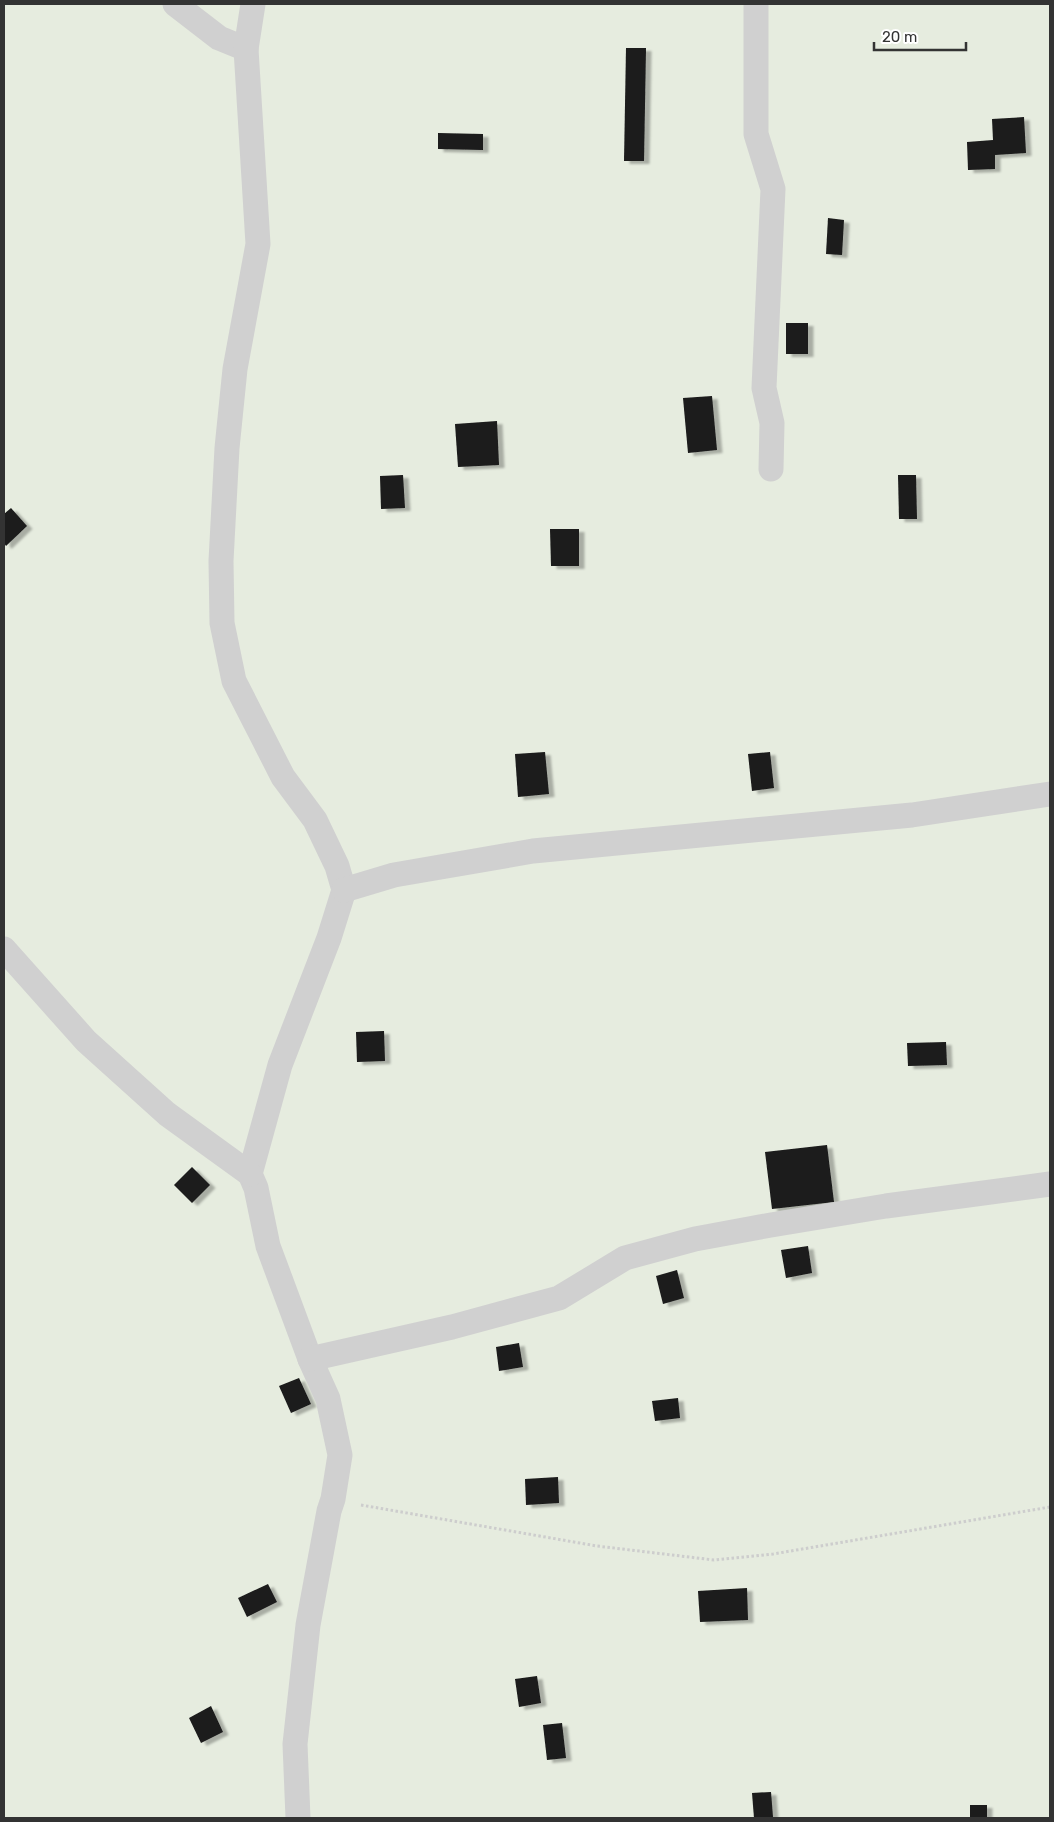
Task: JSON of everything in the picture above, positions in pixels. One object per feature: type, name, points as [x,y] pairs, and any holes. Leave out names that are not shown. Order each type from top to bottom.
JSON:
[{"type":"street","points":[[175,4],[219,38],[246,49]]},
{"type":"street","points":[[250,1174],[280,1065],[329,938],[344,890],[337,866],[315,820],[283,777],[234,681],[222,623],[221,561],[227,448],[235,369],[258,244],[246,49],[253,4]]},
{"type":"street","points":[[756,4],[756,134],[773,189],[764,388],[772,423],[771,469]]},
{"type":"street","points":[[344,890],[394,875],[533,851],[912,814],[1050,794]]},
{"type":"street","points":[[4,949],[86,1041],[167,1114],[250,1174],[256,1188],[268,1246],[310,1359],[328,1399],[340,1455],[308,1625],[295,1744],[298,1818]]},
{"type":"street","points":[[310,1359],[452,1327],[559,1298],[625,1258],[695,1239],[886,1206],[1050,1184]]},
{"type":"path","points":[[333,1499],[597,1546],[714,1560],[772,1554],[1050,1507]]},
{"type":"shaded area","points":[[4,4],[1050,4],[1050,1818],[4,1818]]},
{"type":"building","points":[[626,48],[646,48],[644,161],[624,161]]},
{"type":"building","points":[[1024,117],[1026,153],[995,155],[995,169],[968,170],[967,142],[993,140],[992,119]]},
{"type":"building","points":[[438,133],[483,134],[483,150],[438,149]]},
{"type":"building","points":[[828,218],[844,220],[842,255],[826,254]]},
{"type":"building","points":[[786,323],[808,323],[808,354],[786,354]]},
{"type":"building","points":[[712,396],[717,450],[688,453],[683,398]]},
{"type":"building","points":[[497,421],[499,465],[458,467],[455,424]]},
{"type":"building","points":[[403,475],[405,508],[381,509],[380,476]]},
{"type":"building","points":[[898,475],[916,475],[917,519],[899,519]]},
{"type":"building","points":[[11,508],[27,526],[6,546],[4,543],[4,514]]},
{"type":"building","points":[[550,529],[579,529],[579,566],[551,566]]},
{"type":"building","points":[[545,752],[549,794],[518,797],[515,754]]},
{"type":"building","points":[[770,752],[774,788],[752,791],[748,754]]},
{"type":"building","points":[[384,1031],[385,1061],[357,1062],[356,1032]]},
{"type":"building","points":[[946,1042],[947,1065],[908,1066],[907,1043]]},
{"type":"building","points":[[827,1145],[834,1202],[772,1209],[765,1152]]},
{"type":"building","points":[[192,1167],[210,1185],[192,1203],[174,1185]]},
{"type":"building","points":[[808,1246],[812,1273],[786,1278],[781,1250]]},
{"type":"building","points":[[677,1270],[684,1298],[663,1304],[656,1276]]},
{"type":"building","points":[[519,1343],[523,1367],[499,1371],[496,1347]]},
{"type":"building","points":[[299,1378],[311,1404],[291,1413],[279,1386]]},
{"type":"building","points":[[678,1398],[680,1418],[655,1421],[652,1401]]},
{"type":"building","points":[[558,1477],[559,1503],[526,1505],[525,1479]]},
{"type":"building","points":[[268,1584],[277,1602],[247,1617],[238,1598]]},
{"type":"building","points":[[747,1588],[748,1620],[700,1622],[698,1591]]},
{"type":"building","points":[[537,1676],[541,1703],[519,1707],[515,1679]]},
{"type":"building","points":[[211,1706],[223,1732],[201,1743],[189,1718]]},
{"type":"building","points":[[562,1723],[566,1758],[547,1760],[543,1725]]},
{"type":"building","points":[[771,1792],[773,1817],[754,1818],[752,1793]]},
{"type":"building","points":[[970,1805],[987,1805],[987,1818],[970,1818]]}]
